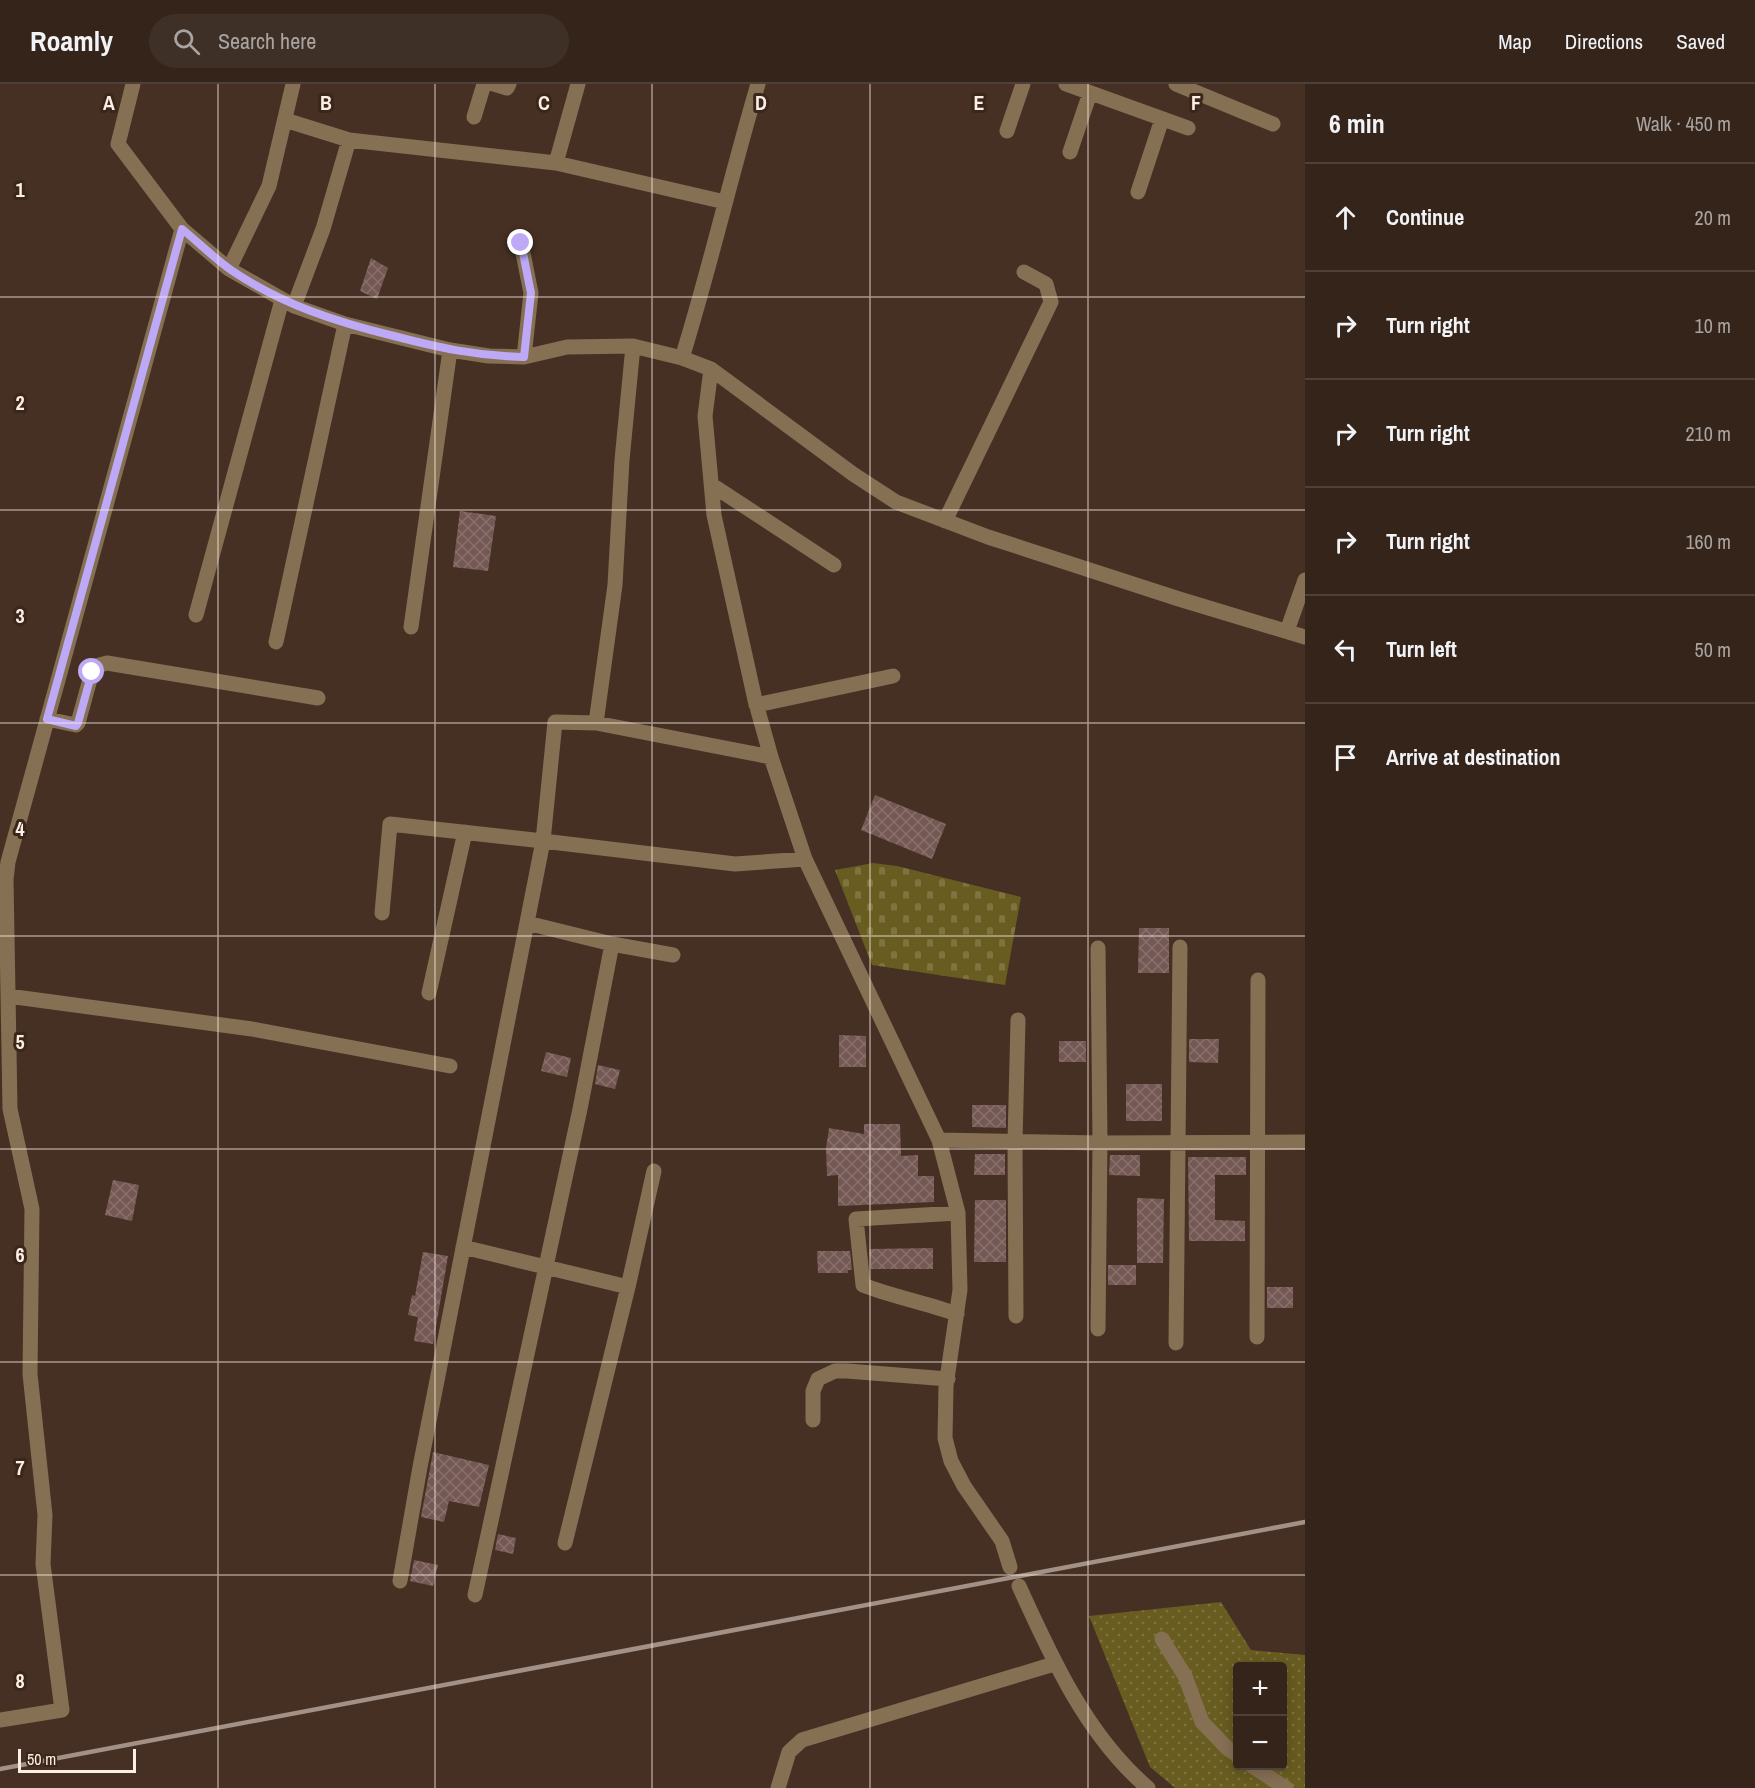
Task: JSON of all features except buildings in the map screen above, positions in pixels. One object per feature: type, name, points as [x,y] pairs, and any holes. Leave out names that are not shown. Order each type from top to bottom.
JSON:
[{"type":"street","points":[[133,84],[118,144],[182,229],[229,269],[288,303],[345,324],[450,350],[489,356],[524,357],[567,347],[633,346],[682,358],[711,369],[862,480],[896,502],[988,537],[1305,637]]},
{"type":"street","points":[[229,269],[269,186],[293,84]]},
{"type":"street","points":[[474,117],[484,84]]},
{"type":"street","points":[[494,84],[507,88],[509,84]]},
{"type":"street","points":[[556,163],[578,84]]},
{"type":"street","points":[[682,358],[705,285],[725,202],[758,84]]},
{"type":"street","points":[[1007,131],[1023,84]]},
{"type":"street","points":[[1066,84],[1188,128]]},
{"type":"street","points":[[1176,84],[1273,124]]},
{"type":"street","points":[[1070,152],[1090,93]]},
{"type":"street","points":[[1138,192],[1162,119]]},
{"type":"street","points":[[285,120],[349,140],[556,163],[725,202]]},
{"type":"street","points":[[196,615],[288,303],[324,230],[349,140]]},
{"type":"street","points":[[0,1720],[62,1710],[43,1564],[45,1515],[30,1374],[32,1209],[10,1109],[5,1056],[8,996],[3,879],[182,229]]},
{"type":"street","points":[[521,243],[531,293],[524,357]]},
{"type":"street","points":[[945,521],[1051,302],[1046,284],[1024,272]]},
{"type":"street","points":[[276,642],[345,324]]},
{"type":"street","points":[[596,723],[615,585],[622,460],[633,346]]},
{"type":"street","points":[[411,627],[450,350]]},
{"type":"street","points":[[711,369],[705,416],[714,515],[756,705],[805,859],[939,1140],[958,1213],[960,1290],[948,1379],[945,1438],[951,1461],[964,1486],[1002,1541],[1010,1567]]},
{"type":"street","points":[[712,485],[834,565]]},
{"type":"street","points":[[1287,631],[1305,580]]},
{"type":"street","points":[[47,719],[76,726],[92,672],[96,666],[107,663],[318,698]]},
{"type":"street","points":[[756,705],[893,676]]},
{"type":"street","points":[[400,1581],[420,1467],[543,841],[555,722],[596,723],[771,757]]},
{"type":"street","points":[[382,913],[390,824],[735,864],[805,859]]},
{"type":"street","points":[[429,993],[465,832]]},
{"type":"street","points":[[526,923],[612,944],[673,955]]},
{"type":"street","points":[[475,1595],[580,1109],[612,944]]},
{"type":"street","points":[[1176,1343],[1179,947]]},
{"type":"street","points":[[1098,948],[1100,1143],[1098,1329]]},
{"type":"street","points":[[1257,1337],[1258,980]]},
{"type":"street","points":[[8,996],[252,1029],[450,1066]]},
{"type":"street","points":[[1016,1316],[1015,1142],[1018,1020]]},
{"type":"street","points":[[939,1140],[1100,1143],[1305,1142]]},
{"type":"street","points":[[565,1543],[654,1171]]},
{"type":"street","points":[[957,1314],[888,1295],[863,1285],[856,1219],[958,1213]]},
{"type":"street","points":[[463,1247],[628,1287]]},
{"type":"street","points":[[813,1420],[813,1391],[818,1379],[835,1371],[948,1379]]},
{"type":"street","points":[[1019,1586],[1054,1664],[1112,1751],[1125,1768],[1148,1788]]},
{"type":"street","points":[[1162,1639],[1185,1677],[1202,1722],[1233,1752]]},
{"type":"street","points":[[778,1788],[789,1752],[802,1740],[1054,1664]]},
{"type":"street","points":[[1258,1770],[1286,1788]]},
{"type":"green space","points":[[873,863],[897,866],[1021,897],[1005,985],[872,965],[835,870]]},
{"type":"green space","points":[[1221,1602],[1251,1650],[1305,1655],[1305,1788],[1175,1788],[1150,1767],[1089,1616]]},
{"type":"railway","points":[[0,1769],[1305,1522]]},
{"type":"route","points":[[92,672],[76,726],[47,719],[182,229],[229,269],[294,306],[345,324],[450,350],[489,356],[524,357],[531,293],[521,243]]}]
